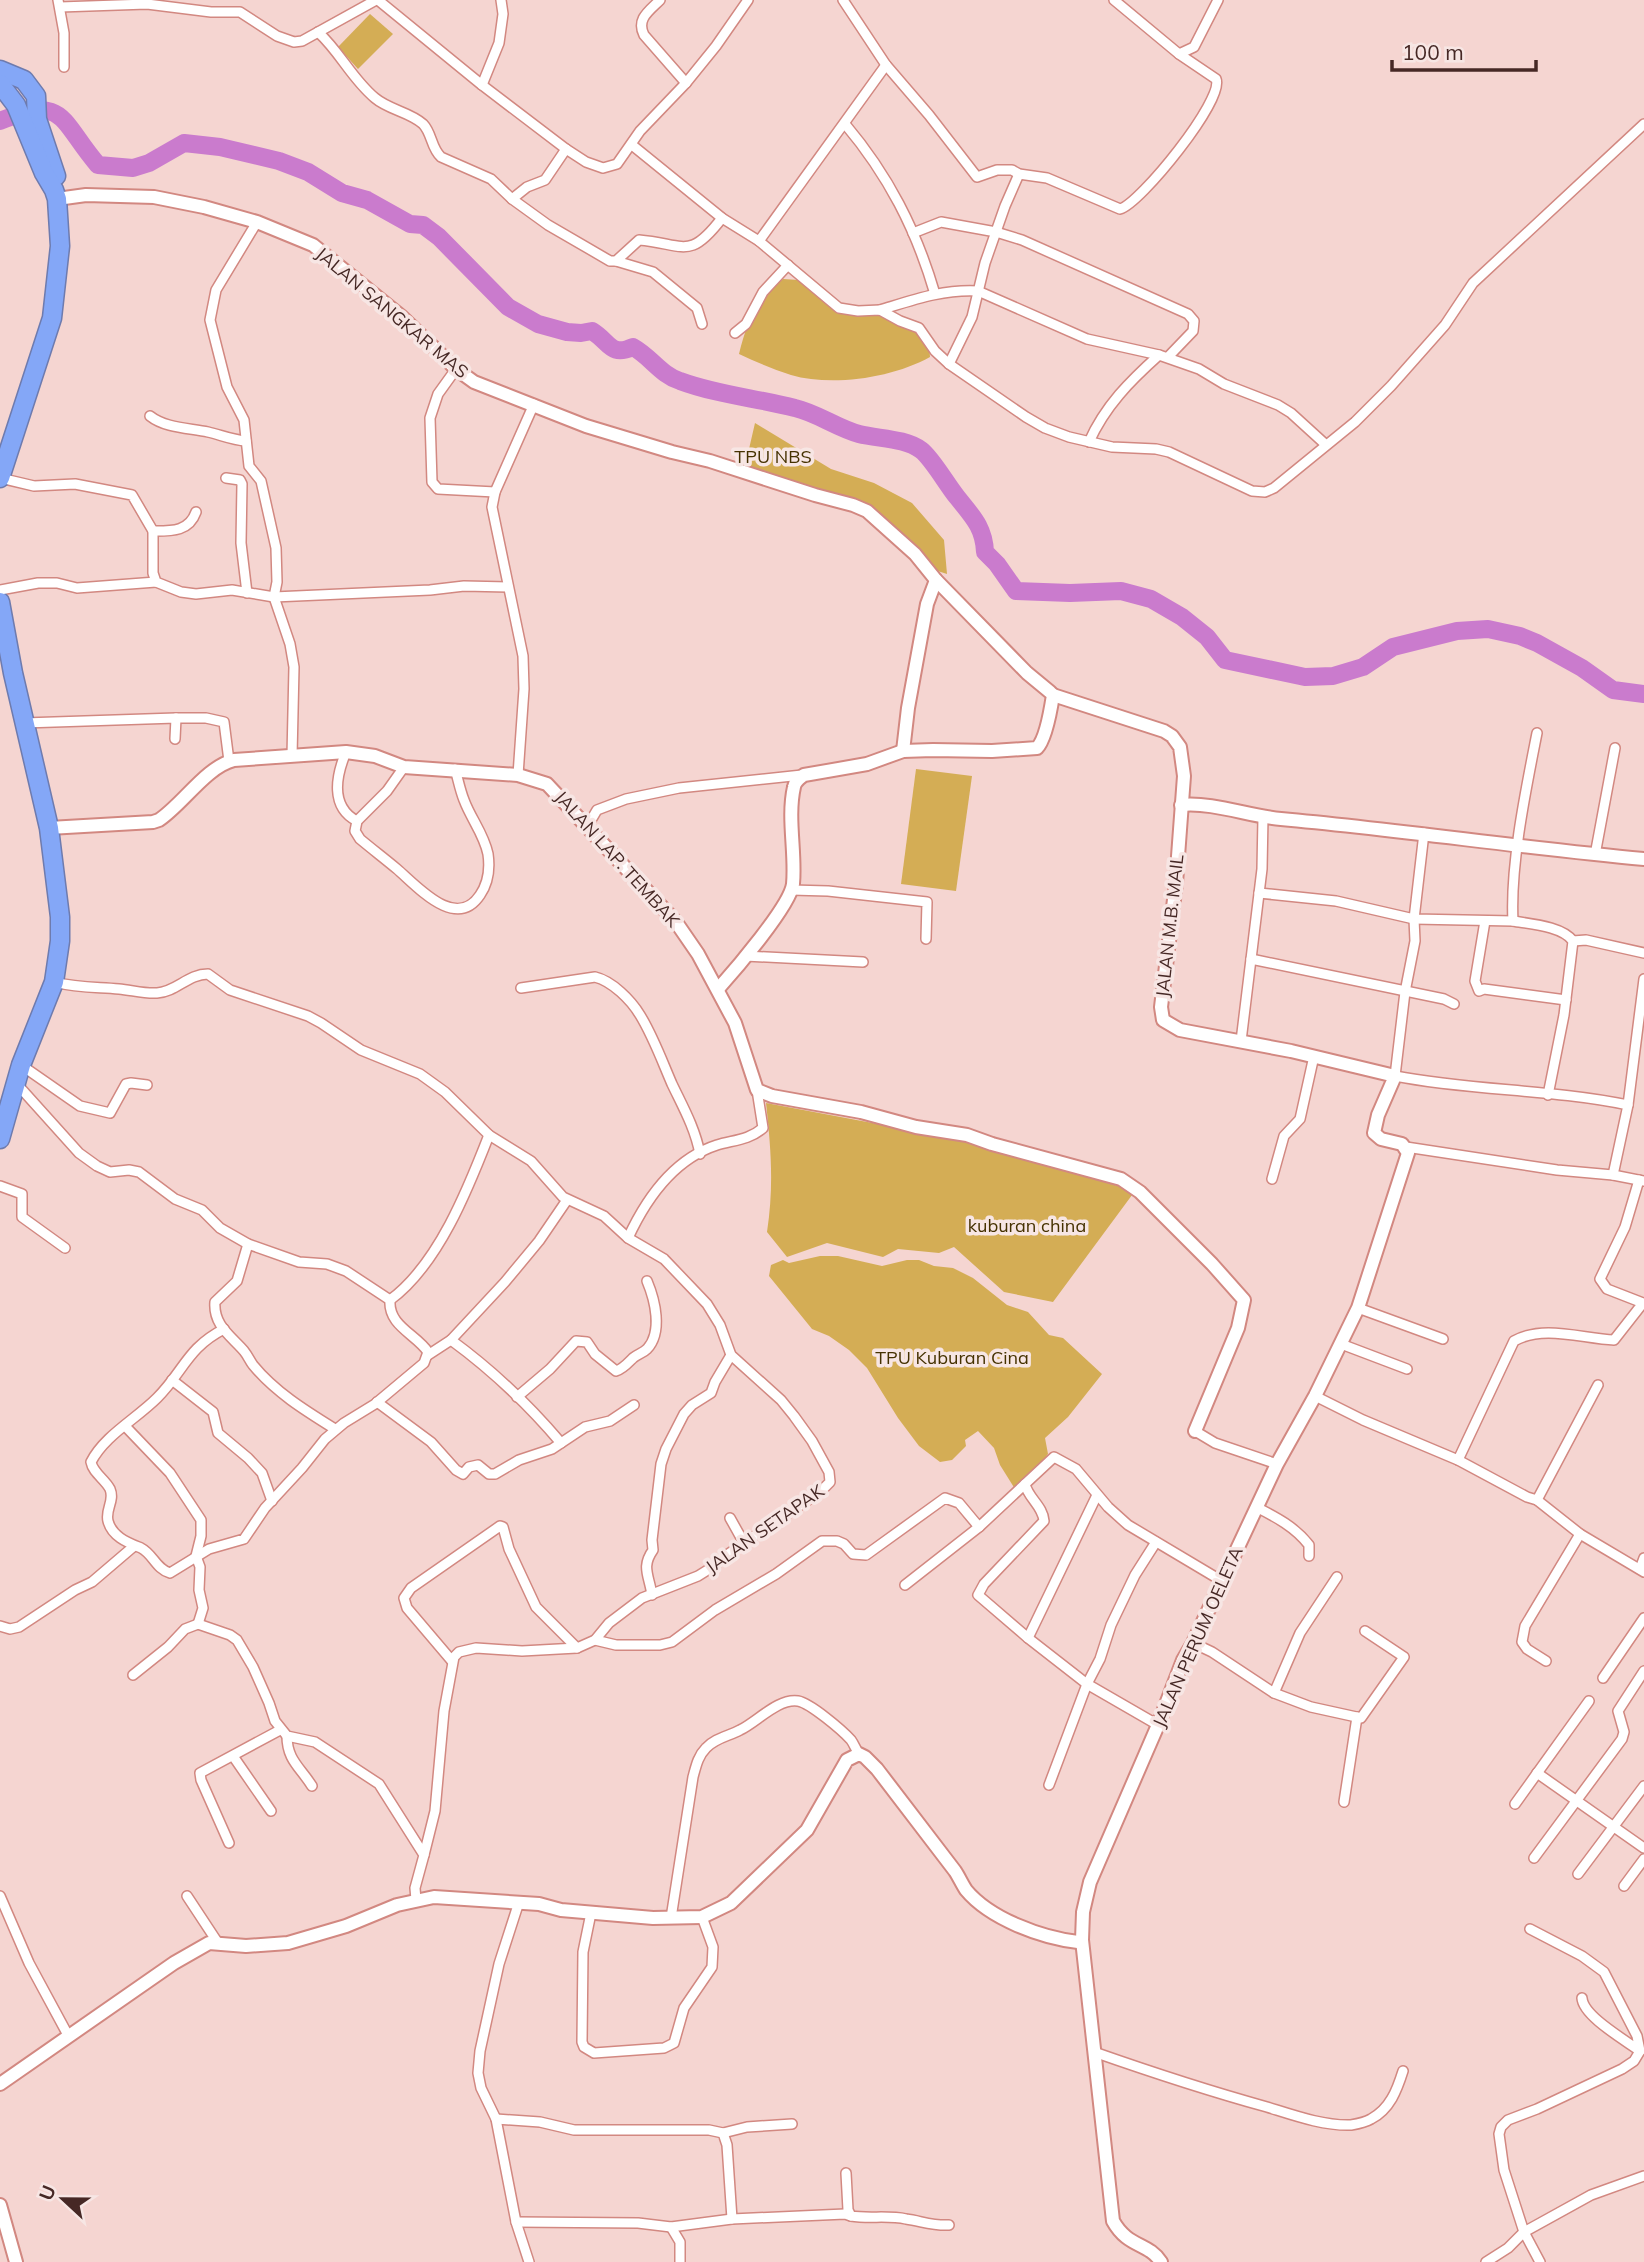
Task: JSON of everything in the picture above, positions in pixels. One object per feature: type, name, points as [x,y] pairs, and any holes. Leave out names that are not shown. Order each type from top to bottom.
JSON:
[{"type":"highway","points":[[0,70],[24,80],[36,96],[30,123]]},
{"type":"highway","points":[[0,84],[30,123],[57,174],[60,246],[52,318],[0,478]]},
{"type":"highway","points":[[0,602],[24,723],[49,828],[60,917],[60,941],[54,982],[21,1065],[0,1139]]},
{"type":"street","points":[[64,66],[64,33],[59,3],[147,4],[211,12],[240,12],[287,40],[302,41],[377,0],[566,149],[586,162],[603,168],[617,164],[640,131],[686,83],[748,0]]},
{"type":"street","points":[[482,85],[499,43],[503,14],[501,0]]},
{"type":"street","points":[[660,0],[642,18],[640,28],[686,83]]},
{"type":"street","points":[[843,0],[886,65],[929,115],[976,177],[1008,169],[1019,174],[1047,178],[1123,209],[1129,206],[1202,119],[1218,84],[1216,79],[1179,54],[1114,0]]},
{"type":"street","points":[[1179,54],[1194,47],[1218,0]]},
{"type":"street","points":[[318,32],[333,46],[354,76],[375,99],[425,126],[438,154],[491,180],[512,200],[548,225],[610,261],[653,272],[697,308],[702,324]]},
{"type":"street","points":[[759,242],[886,65]]},
{"type":"street","points":[[845,124],[872,155],[914,233],[926,261],[935,294]]},
{"type":"street","points":[[880,310],[919,328],[934,351],[949,364],[1035,422],[1057,433],[1112,447],[1168,452],[1235,485],[1259,492],[1274,488],[1354,422],[1391,386],[1445,325],[1473,283],[1644,124]]},
{"type":"street","points":[[632,145],[722,218],[759,242],[839,308],[880,310],[935,294],[958,290],[978,291],[1087,340],[1164,356],[1199,369],[1224,384],[1278,405],[1291,413],[1325,444]]},
{"type":"street","points":[[512,200],[527,187],[541,184],[566,149]]},
{"type":"street","points":[[949,364],[972,317],[996,232],[1019,174]]},
{"type":"street","name":"JALAN SANGKAR MAS","points":[[56,195],[154,197],[257,222],[313,245],[420,331],[456,369],[474,382],[586,426],[860,508],[887,527],[1027,673],[1052,695]]},
{"type":"street","points":[[616,261],[639,240],[693,246],[707,238],[722,218]]},
{"type":"street","points":[[257,222],[216,290],[210,320],[227,387],[244,420],[251,469],[255,470],[261,481],[276,548],[277,582],[274,597],[290,644],[294,667],[292,756]]},
{"type":"street","points":[[914,233],[941,222],[1023,240],[1190,316],[1194,324],[1193,331],[1121,391],[1089,442]]},
{"type":"street","points":[[735,333],[746,324],[763,292],[788,265]]},
{"type":"street","points":[[456,369],[438,394],[430,418],[432,482],[438,489],[495,492]]},
{"type":"street","points":[[518,775],[524,672],[521,643],[492,515],[495,492],[534,404]]},
{"type":"street","points":[[150,416],[172,425],[209,432],[221,438],[246,441]]},
{"type":"street","points":[[0,478],[34,486],[75,484],[125,492],[135,498],[153,531],[153,573],[156,582]]},
{"type":"street","points":[[226,478],[240,480],[242,484],[241,543],[247,593]]},
{"type":"street","points":[[153,531],[178,530],[187,526],[196,512]]},
{"type":"street","points":[[903,751],[927,604],[936,580]]},
{"type":"street","points":[[0,590],[38,583],[92,587],[156,582],[181,592],[195,594],[232,590],[274,597],[464,586],[508,587]]},
{"type":"street","points":[[587,827],[597,810],[626,799],[679,788],[804,775],[867,764],[903,751],[1037,748],[1041,744],[1052,695],[1172,736],[1180,747],[1183,758],[1181,805],[1263,817],[1644,859]]},
{"type":"street","points":[[24,723],[176,718],[223,721],[229,761],[200,782],[159,820],[49,828]]},
{"type":"street","points":[[175,739],[176,718]]},
{"type":"street","points":[[1513,921],[1518,846],[1536,733]]},
{"type":"street","points":[[1595,855],[1615,748]]},
{"type":"street","points":[[346,752],[337,795],[348,816],[357,821]]},
{"type":"street","name":"JALAN LAP. TEMBAK","points":[[229,761],[346,752],[375,756],[404,767],[518,775],[547,784],[676,922],[698,954],[735,1023],[757,1090]]},
{"type":"street","points":[[404,767],[387,792],[357,821],[355,831],[360,839],[422,892],[446,906],[460,909],[469,908],[482,892],[488,879],[489,867],[485,842],[464,802],[455,769]]},
{"type":"street","points":[[718,989],[746,956],[791,890],[794,860],[794,786],[797,779],[804,775]]},
{"type":"street","name":"JALAN M.B. MAIL","points":[[1181,805],[1162,1017],[1168,1024],[1181,1030],[1314,1056],[1424,1082],[1588,1097],[1628,1105]]},
{"type":"street","points":[[1241,1041],[1259,894],[1263,817]]},
{"type":"street","points":[[1424,833],[1414,919],[1415,941],[1405,992],[1395,1076],[1378,1115],[1374,1133],[1381,1139],[1406,1147],[1642,1181],[1625,1227],[1600,1279],[1607,1289],[1644,1303],[1614,1340],[1571,1334],[1547,1334],[1524,1336],[1514,1341],[1458,1460]]},
{"type":"street","points":[[791,890],[840,892],[927,902],[926,939]]},
{"type":"street","points":[[1259,894],[1336,901],[1414,919],[1513,921],[1560,932],[1573,940],[1630,948],[1644,953]]},
{"type":"street","points":[[1485,921],[1475,981],[1479,990],[1566,1000]]},
{"type":"street","points":[[1548,1095],[1566,1000],[1573,940]]},
{"type":"street","points":[[746,956],[863,962]]},
{"type":"street","points":[[1251,959],[1444,999],[1454,1004]]},
{"type":"street","name":"JALAN SETAPAK","points":[[54,982],[83,988],[117,988],[158,993],[193,975],[208,974],[230,990],[308,1016],[361,1050],[420,1074],[445,1092],[489,1135],[531,1161],[567,1200],[608,1219],[628,1238],[664,1259],[708,1304],[732,1355],[781,1400],[811,1441],[831,1478],[828,1485],[698,1576],[642,1598],[609,1623],[595,1640],[577,1648],[522,1651],[468,1649],[459,1652],[452,1661]]},
{"type":"street","points":[[521,988],[595,977],[602,979],[626,998],[640,1015],[657,1048],[691,1123],[700,1154]]},
{"type":"street","points":[[1613,1175],[1628,1105],[1644,979]]},
{"type":"street","points":[[1272,1179],[1284,1136],[1300,1119],[1314,1056]]},
{"type":"street","points":[[21,1065],[80,1106],[110,1113],[126,1084],[147,1085]]},
{"type":"street","points":[[16,1083],[88,1160],[110,1172],[139,1172],[175,1199],[202,1210],[220,1228],[248,1244],[299,1262],[318,1263],[346,1271],[390,1300]]},
{"type":"street","points":[[628,1238],[637,1218],[658,1188],[677,1168],[716,1146],[741,1140],[763,1128],[757,1090]]},
{"type":"street","points":[[757,1090],[772,1096],[861,1112],[916,1127],[967,1135],[1121,1180],[1140,1192],[1244,1300],[1238,1328],[1195,1431],[1215,1443],[1277,1464]]},
{"type":"street","points":[[390,1300],[413,1281],[433,1252],[455,1212],[489,1135]]},
{"type":"street","name":"JALAN PERUM OELETA","points":[[1161,2262],[1155,2254],[1131,2242],[1113,2221],[1082,1940],[1083,1912],[1090,1882],[1183,1660],[1194,1643],[1277,1464],[1315,1396],[1358,1308],[1406,1164],[1406,1147]]},
{"type":"street","points":[[0,1186],[22,1194],[22,1217],[65,1248]]},
{"type":"street","points":[[224,1329],[195,1349],[156,1399],[101,1447],[90,1462],[91,1467],[108,1485],[112,1495],[107,1512],[109,1524],[116,1534],[133,1548],[140,1548],[162,1571],[170,1573],[221,1544],[232,1544],[244,1539],[272,1501],[335,1429],[377,1402],[424,1363],[428,1354],[451,1340],[539,1241],[567,1200]]},
{"type":"street","points":[[248,1244],[237,1281],[215,1302],[216,1319],[253,1365],[288,1399],[335,1429]]},
{"type":"street","points":[[517,1397],[550,1369],[576,1341],[587,1342],[595,1354],[616,1371],[636,1355],[645,1352],[653,1341],[656,1327],[647,1281]]},
{"type":"street","points":[[390,1300],[393,1317],[428,1354]]},
{"type":"street","points":[[1358,1308],[1443,1339]]},
{"type":"street","points":[[451,1340],[507,1385],[536,1413],[561,1443]]},
{"type":"street","points":[[1341,1344],[1406,1369]]},
{"type":"street","points":[[652,1595],[649,1574],[645,1567],[653,1550],[652,1540],[666,1449],[684,1414],[692,1405],[711,1393],[732,1355]]},
{"type":"street","points":[[173,1380],[213,1412],[218,1433],[248,1458],[261,1473],[272,1501]]},
{"type":"street","points":[[1537,1500],[1598,1385]]},
{"type":"street","points":[[1315,1396],[1363,1420],[1458,1460],[1537,1500],[1580,1534],[1642,1571],[1644,1558]]},
{"type":"street","points":[[377,1402],[431,1442],[456,1470],[463,1474],[469,1467],[478,1465],[489,1474],[495,1474],[519,1461],[547,1452],[585,1427],[620,1416],[634,1405]]},
{"type":"street","points":[[125,1426],[170,1473],[199,1515],[201,1535],[196,1556],[200,1567],[199,1590],[203,1608],[198,1624]]},
{"type":"street","points":[[905,1585],[979,1527],[1054,1457],[1076,1469],[1128,1525],[1222,1581]]},
{"type":"street","points":[[1025,1484],[1026,1490],[1042,1512],[1044,1521],[984,1584],[978,1595],[1087,1684],[1158,1725]]},
{"type":"street","points":[[1028,1638],[1097,1494]]},
{"type":"street","points":[[595,1640],[616,1645],[660,1645],[672,1642],[822,1541],[837,1541],[853,1554],[866,1555],[945,1498],[959,1503],[979,1527]]},
{"type":"street","points":[[1256,1507],[1281,1520],[1301,1536],[1309,1545],[1309,1556]]},
{"type":"street","points":[[730,1518],[744,1543]]},
{"type":"street","points":[[416,1900],[415,1888],[435,1811],[452,1661],[407,1608],[404,1598],[411,1588],[500,1526],[503,1527],[536,1607],[577,1648]]},
{"type":"street","points":[[1546,1661],[1527,1649],[1522,1642],[1525,1626],[1580,1534]]},
{"type":"street","points":[[1049,1784],[1087,1684],[1135,1575],[1156,1542]]},
{"type":"street","points":[[0,1626],[10,1629],[19,1627],[66,1595],[92,1582],[133,1548]]},
{"type":"street","points":[[1274,1693],[1300,1633],[1337,1577]]},
{"type":"street","points":[[1603,1678],[1644,1618]]},
{"type":"street","points":[[133,1675],[169,1647],[185,1629],[198,1624],[230,1635],[237,1640],[253,1667],[284,1733],[290,1756],[312,1786]]},
{"type":"street","points":[[1194,1643],[1274,1693],[1311,1707],[1361,1718],[1404,1657],[1366,1631]]},
{"type":"street","points":[[1534,1858],[1622,1739],[1624,1732],[1618,1711],[1644,1671]]},
{"type":"street","points":[[671,1918],[693,1777],[697,1762],[714,1741],[741,1730],[779,1706],[795,1701],[811,1706],[842,1732],[851,1740],[859,1755]]},
{"type":"street","points":[[1514,1804],[1589,1701]]},
{"type":"street","points":[[1344,1802],[1357,1717]]},
{"type":"street","points":[[229,1843],[200,1776],[202,1771],[284,1733],[315,1742],[379,1784],[425,1856]]},
{"type":"street","points":[[0,2084],[191,1952],[209,1943],[246,1946],[288,1943],[317,1936],[397,1905],[449,1897],[519,1902],[591,1913],[671,1918],[702,1917],[731,1903],[807,1830],[847,1759],[859,1755],[865,1757],[877,1769],[956,1871],[965,1889],[978,1901],[1022,1927],[1066,1941],[1082,1940]]},
{"type":"street","points":[[233,1756],[271,1811]]},
{"type":"street","points":[[1537,1773],[1644,1848]]},
{"type":"street","points":[[1578,1874],[1644,1786]]},
{"type":"street","points":[[1624,1886],[1644,1859]]},
{"type":"street","points":[[0,1896],[30,1963],[69,2037]]},
{"type":"street","points":[[187,1896],[218,1943]]},
{"type":"street","points":[[519,1902],[499,1964],[480,2050],[478,2073],[481,2088],[496,2119],[516,2222],[529,2262]]},
{"type":"street","points":[[591,1913],[583,1952],[582,2042],[584,2047],[594,2053],[664,2048],[674,2043],[684,2008],[712,1967],[713,1947],[702,1917]]},
{"type":"street","points":[[1530,1929],[1583,1956],[1604,1972],[1637,2036],[1640,2051],[1634,2062],[1622,2069],[1503,2123],[1499,2134],[1504,2170],[1524,2232],[1540,2262]]},
{"type":"street","points":[[1582,1998],[1583,2005],[1591,2014],[1640,2051]]},
{"type":"street","points":[[1094,2052],[1235,2099],[1302,2117],[1354,2125],[1372,2119],[1382,2111],[1397,2090],[1403,2071]]},
{"type":"street","points":[[496,2119],[540,2122],[574,2130],[709,2130],[723,2133],[747,2127],[792,2124]]},
{"type":"street","points":[[723,2133],[727,2145],[733,2219]]},
{"type":"street","points":[[846,2174],[848,2210],[851,2216]]},
{"type":"street","points":[[1486,2262],[1508,2248],[1524,2232],[1591,2195],[1644,2176]]},
{"type":"street","points":[[0,2205],[16,2262]]},
{"type":"street","points":[[516,2222],[638,2223],[671,2227],[733,2219],[845,2214],[869,2219],[902,2218],[926,2224],[949,2225]]},
{"type":"street","points":[[671,2227],[680,2242],[680,2262]]},
{"type":"green space","points":[[370,14],[393,34],[358,69],[338,47]]},
{"type":"green space","points":[[783,279],[799,280],[841,310],[880,314],[911,321],[928,332],[930,357],[880,375],[825,380],[791,375],[739,354],[745,332],[759,303]]},
{"type":"green space","name":"TPU NBS","points":[[755,423],[831,469],[874,483],[912,503],[944,540],[947,574],[922,566],[877,522],[836,496],[767,476],[750,467],[746,462]]},
{"type":"green space","points":[[916,769],[972,776],[956,891],[901,884]]},
{"type":"green space","name":"kuburan china","points":[[766,1103],[963,1140],[1135,1191],[1053,1302],[1004,1292],[954,1247],[939,1253],[898,1249],[883,1257],[827,1243],[787,1257],[767,1232],[771,1168]]},
{"type":"green space","name":"TPU Kuburan Cina","points":[[820,1256],[838,1256],[882,1266],[919,1260],[934,1266],[953,1268],[973,1278],[1007,1305],[1028,1312],[1049,1335],[1063,1338],[1102,1374],[1068,1417],[1045,1438],[1048,1454],[1035,1471],[1015,1489],[1000,1465],[994,1448],[978,1431],[965,1440],[966,1446],[952,1460],[940,1462],[919,1446],[867,1368],[849,1350],[829,1336],[812,1329],[769,1276],[771,1265],[783,1260],[789,1263]]},
{"type":"waterway","points":[[0,121],[22,113],[50,111],[60,116],[98,165],[133,168],[149,163],[184,143],[220,147],[279,161],[308,172],[342,193],[367,200],[410,224],[423,225],[439,237],[508,307],[538,324],[567,332],[592,331],[611,347],[619,350],[633,347],[667,375],[694,386],[795,408],[859,434],[915,446],[930,459],[972,516],[980,529],[985,552],[1016,591],[1121,591],[1151,599],[1182,617],[1207,637],[1225,660],[1305,677],[1333,676],[1363,667],[1393,647],[1457,631],[1488,629],[1537,643],[1582,668],[1613,690],[1644,694]]}]
